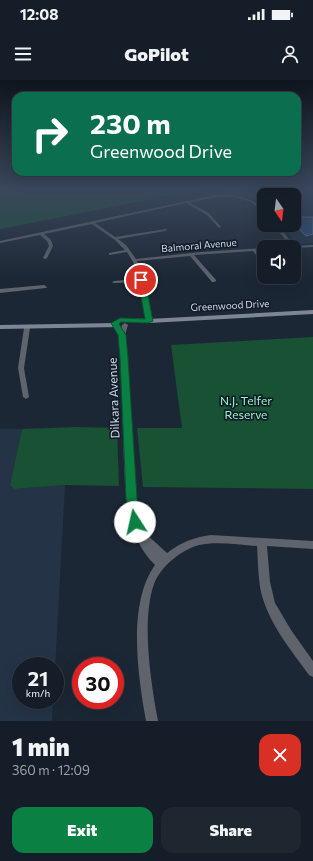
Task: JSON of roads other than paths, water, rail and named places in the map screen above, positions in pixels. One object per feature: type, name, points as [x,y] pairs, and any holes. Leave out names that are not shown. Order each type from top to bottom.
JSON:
[{"type":"street","points":[[0,242],[102,220]]},
{"type":"street","points":[[213,220],[219,227]]},
{"type":"street","points":[[92,222],[114,238],[135,260],[141,280],[149,321]]},
{"type":"street","points":[[114,238],[165,230]]},
{"type":"street","points":[[281,232],[288,240]]},
{"type":"street","points":[[41,233],[49,241],[51,246],[45,258]]},
{"type":"street","points":[[301,247],[313,246]]},
{"type":"street","name":"Balmoral Avenue","points":[[135,260],[191,254],[255,250]]},
{"type":"street","points":[[111,254],[128,251]]},
{"type":"street","points":[[191,254],[214,281]]},
{"type":"street","points":[[114,282],[141,280]]},
{"type":"street","points":[[0,291],[44,286]]},
{"type":"street","name":"Greenwood Drive","points":[[0,328],[27,328],[313,312]]},
{"type":"street","name":"Dilkara Avenue","points":[[121,323],[131,498],[138,530],[148,552],[164,562]]},
{"type":"street","points":[[26,397],[21,361],[27,328]]},
{"type":"street","points":[[152,721],[145,660],[144,613],[150,583],[164,562],[182,547],[201,540],[210,539],[313,545]]},
{"type":"street","points":[[262,542],[266,585],[272,607],[288,636],[313,671]]},
{"type":"park label","name":"N.J. Telfer Reserve","points":[[246,407]]}]
